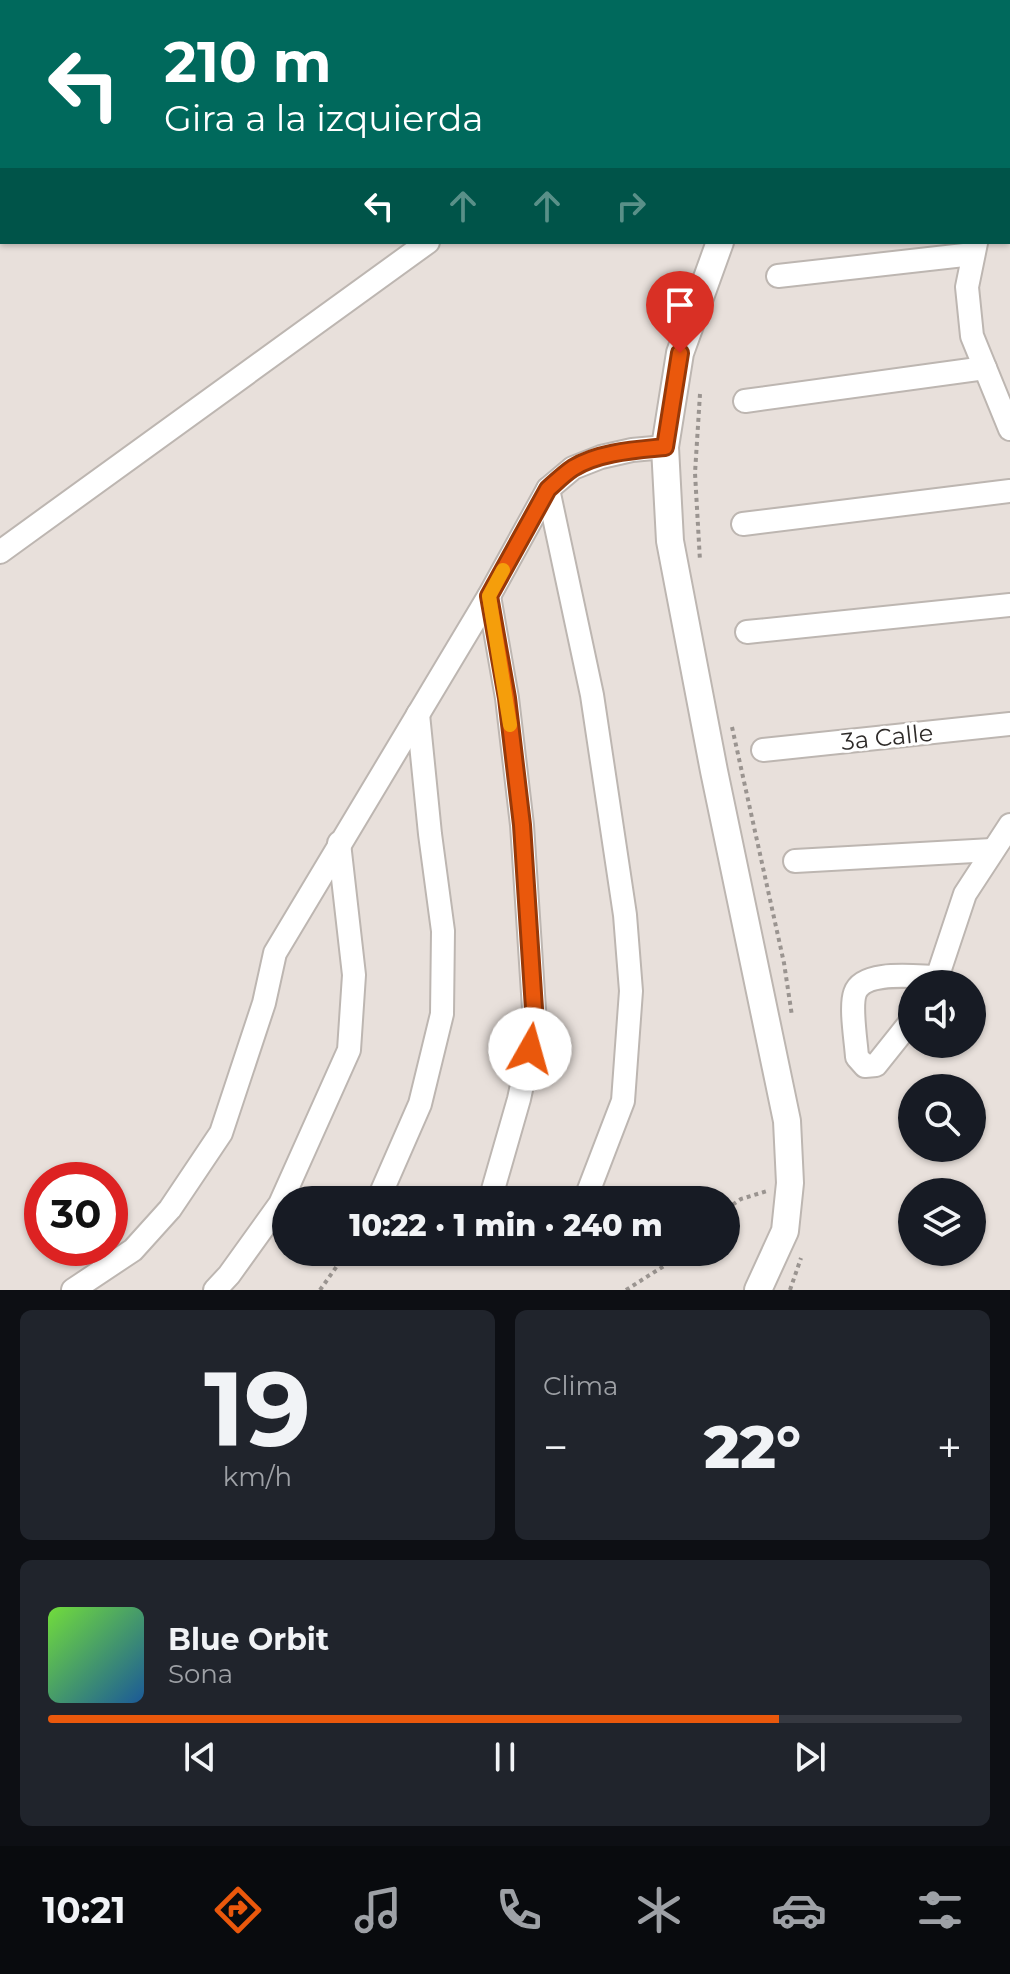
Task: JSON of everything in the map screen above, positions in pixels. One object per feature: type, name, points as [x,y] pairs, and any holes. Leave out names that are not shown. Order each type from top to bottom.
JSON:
[{"type":"street","points":[[0,552],[425,244]]},
{"type":"street","points":[[719,244],[680,353],[665,447],[670,541],[717,787],[787,1121],[790,1183],[785,1231],[758,1290]]},
{"type":"street","points":[[778,276],[975,248],[967,287],[972,336],[1010,429]]},
{"type":"street","points":[[745,401],[985,368]]},
{"type":"street","points":[[73,1290],[133,1250],[170,1209],[221,1133],[264,1003],[275,953],[489,596],[548,489],[573,468],[601,457],[665,447]]},
{"type":"street","points":[[548,489],[592,695],[625,915],[631,991],[623,1101],[590,1186]]},
{"type":"street","points":[[743,524],[1010,491]]},
{"type":"street","points":[[489,596],[507,698],[520,811],[535,1024],[519,1099],[494,1186]]},
{"type":"street","points":[[747,632],[1010,605]]},
{"type":"street","points":[[384,1186],[420,1104],[442,1014],[443,931],[418,714]]},
{"type":"street","name":"3a Calle","points":[[763,750],[1010,724]]},
{"type":"street","points":[[939,970],[957,914],[975,876],[1010,825]]},
{"type":"street","points":[[215,1290],[280,1204],[349,1050],[354,975],[339,843]]},
{"type":"street","points":[[795,861],[992,850]]},
{"type":"street","points":[[898,978],[872,977],[859,985],[854,995],[857,1057],[865,1066],[876,1065],[898,1038]]},
{"type":"path","points":[[740,1200],[790,1183]]},
{"type":"path","points":[[320,1290],[337,1266]]},
{"type":"path","points":[[626,1290],[664,1266]]},
{"type":"slow traffic","points":[[503,570],[489,596],[510,725]]},
{"type":"route","points":[[530,1049],[535,1024],[522,825],[507,698],[489,596],[548,489],[573,468],[601,457],[665,447],[680,353]]}]
